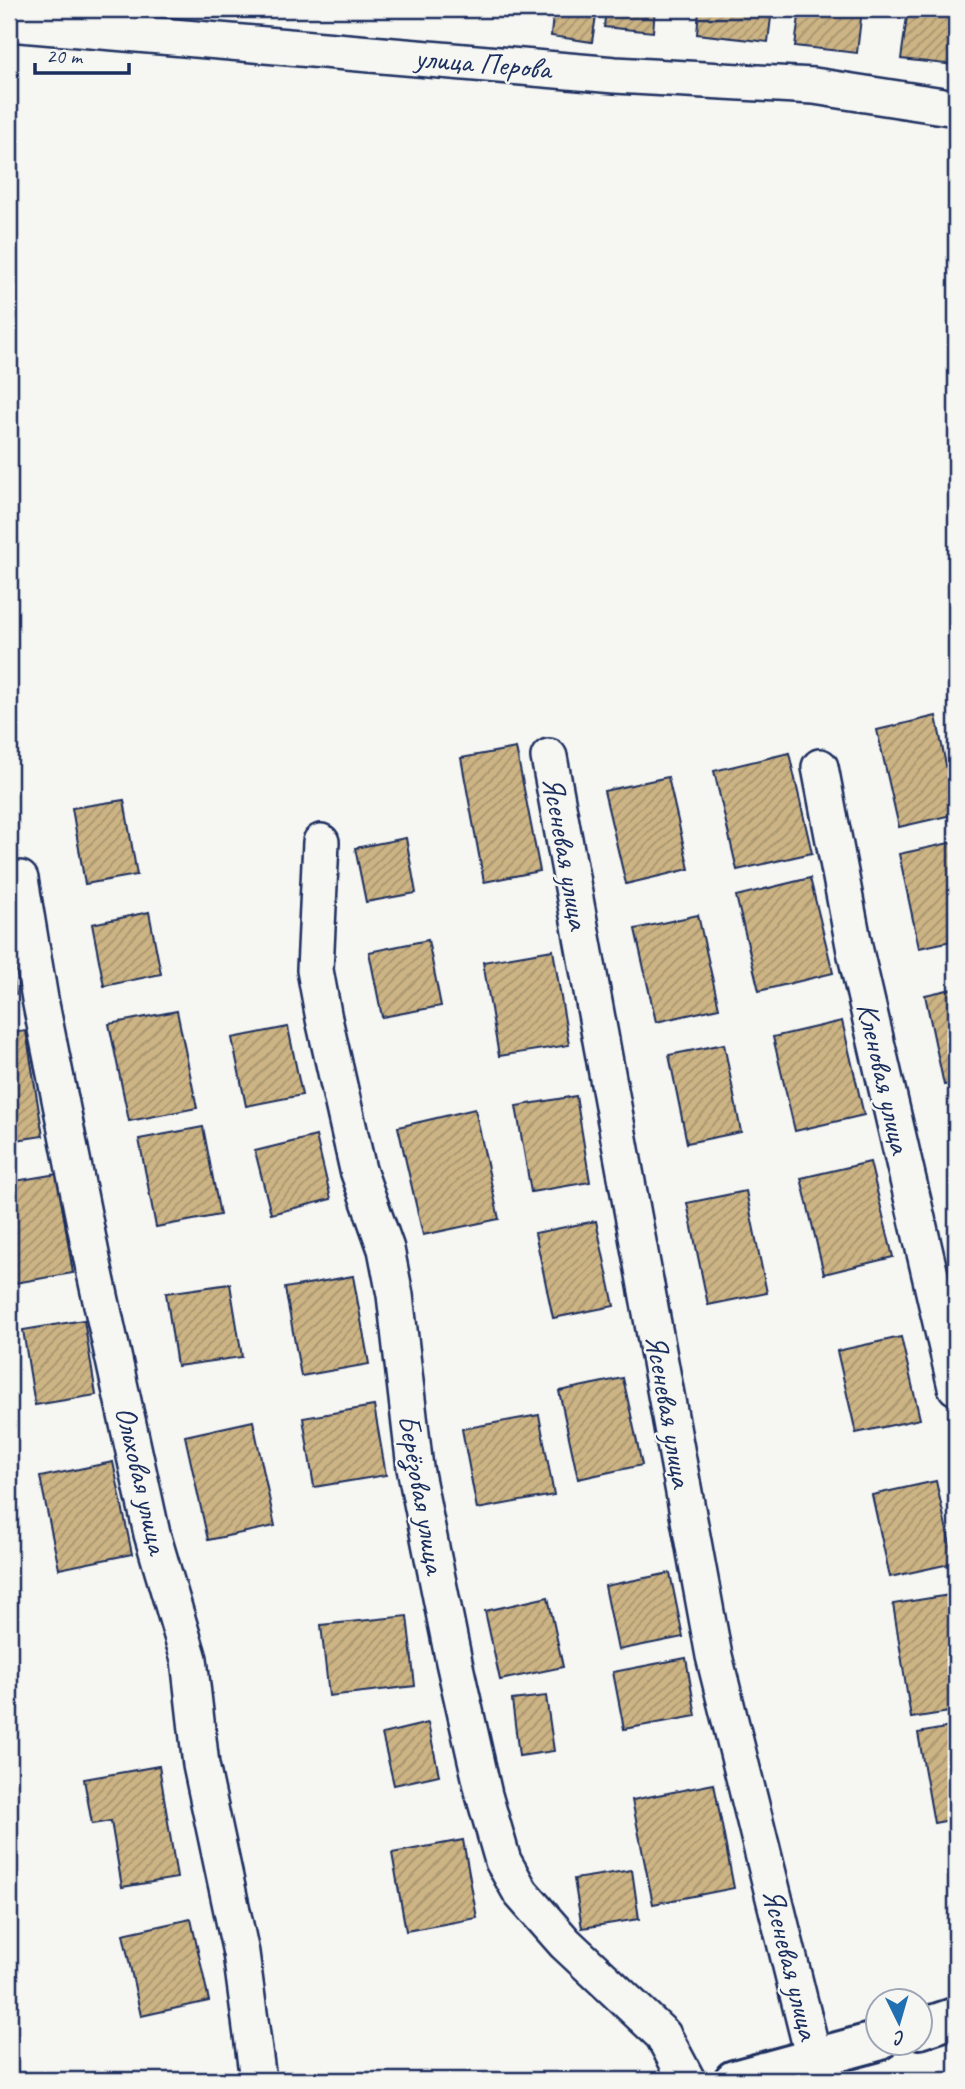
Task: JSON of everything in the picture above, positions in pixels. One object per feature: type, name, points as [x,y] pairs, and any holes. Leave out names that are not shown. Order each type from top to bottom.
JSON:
[{"type":"main road","points":[[934,2024],[956,2017]]},
{"type":"main road","points":[[734,2080],[864,2045]]},
{"type":"street","name":"улица Перова","points":[[9,23],[615,75],[801,85],[956,108]]},
{"type":"street","name":"Ясеневая улица","points":[[549,757],[714,1656],[814,2059]]},
{"type":"street","name":"Кленовая улица","points":[[820,767],[855,951],[956,1387]]},
{"type":"street","name":"Берёзовая улица","points":[[321,842],[317,982],[358,1170],[386,1249],[395,1296],[415,1468],[457,1675],[484,1795],[503,1861],[521,1893],[565,1943],[663,2035],[687,2080]]},
{"type":"street","name":"Ольховая улица","points":[[20,879],[40,999],[96,1278],[152,1534],[190,1659],[201,1765],[242,1954],[258,2080]]},
{"type":"building","points":[[597,9],[592,42],[551,36],[553,14],[517,10]]},
{"type":"building","points":[[606,9],[655,9],[653,32],[604,27]]},
{"type":"building","points":[[699,9],[772,9],[768,42],[697,34]]},
{"type":"building","points":[[800,9],[862,9],[857,53],[795,46]]},
{"type":"building","points":[[908,9],[956,10],[954,65],[901,59]]},
{"type":"building","points":[[936,716],[956,814],[899,827],[877,730]]},
{"type":"building","points":[[516,748],[540,871],[484,882],[461,758]]},
{"type":"building","points":[[789,753],[812,853],[737,870],[714,771]]},
{"type":"building","points":[[668,777],[689,869],[626,884],[604,791]]},
{"type":"building","points":[[124,800],[137,875],[85,884],[72,808]]},
{"type":"building","points":[[406,838],[416,893],[366,902],[355,848]]},
{"type":"building","points":[[954,842],[956,940],[919,948],[899,854]]},
{"type":"building","points":[[810,878],[833,973],[759,991],[736,896]]},
{"type":"building","points":[[149,912],[161,974],[104,986],[92,924]]},
{"type":"building","points":[[698,915],[719,1008],[656,1022],[635,929]]},
{"type":"building","points":[[428,940],[441,1006],[382,1017],[369,952]]},
{"type":"building","points":[[9,947],[16,994],[9,995]]},
{"type":"building","points":[[553,950],[569,1045],[499,1056],[483,962]]},
{"type":"building","points":[[956,988],[956,1083],[944,1085],[925,995]]},
{"type":"building","points":[[177,1011],[197,1108],[129,1121],[109,1024]]},
{"type":"building","points":[[842,1021],[864,1115],[795,1131],[773,1037]]},
{"type":"building","points":[[288,1027],[302,1095],[246,1106],[232,1038]]},
{"type":"building","points":[[26,1031],[43,1136],[9,1141],[9,1033]]},
{"type":"building","points":[[724,1044],[741,1132],[687,1143],[669,1055]]},
{"type":"building","points":[[576,1096],[590,1182],[531,1192],[516,1106]]},
{"type":"building","points":[[475,1109],[499,1219],[423,1235],[398,1127]]},
{"type":"building","points":[[203,1127],[220,1215],[156,1227],[139,1139]]},
{"type":"building","points":[[956,1130],[956,1166],[949,1132]]},
{"type":"building","points":[[316,1136],[331,1199],[271,1214],[255,1151]]},
{"type":"building","points":[[870,1162],[893,1257],[824,1274],[801,1178]]},
{"type":"building","points":[[57,1174],[73,1273],[9,1284],[9,1182]]},
{"type":"building","points":[[746,1191],[767,1293],[708,1305],[687,1203]]},
{"type":"building","points":[[596,1221],[614,1306],[553,1318],[535,1233]]},
{"type":"building","points":[[353,1276],[369,1364],[301,1376],[285,1288]]},
{"type":"building","points":[[230,1284],[242,1357],[177,1366],[166,1293]]},
{"type":"building","points":[[84,1320],[96,1395],[35,1405],[23,1330]]},
{"type":"building","points":[[901,1337],[920,1419],[856,1433],[837,1351]]},
{"type":"building","points":[[623,1378],[642,1465],[578,1479],[559,1391]]},
{"type":"building","points":[[374,1406],[386,1475],[314,1487],[303,1418]]},
{"type":"building","points":[[539,1415],[554,1495],[477,1509],[462,1429]]},
{"type":"building","points":[[253,1421],[275,1526],[208,1540],[185,1436]]},
{"type":"building","points":[[113,1462],[132,1554],[59,1569],[40,1477]]},
{"type":"building","points":[[936,1481],[954,1563],[890,1577],[872,1495]]},
{"type":"building","points":[[670,1573],[683,1637],[618,1650],[605,1586]]},
{"type":"building","points":[[956,1594],[956,1711],[911,1718],[893,1604]]},
{"type":"building","points":[[548,1597],[563,1667],[500,1680],[485,1611]]},
{"type":"building","points":[[407,1616],[415,1686],[329,1696],[321,1625]]},
{"type":"building","points":[[686,1658],[696,1716],[624,1729],[613,1672]]},
{"type":"building","points":[[546,1696],[554,1751],[519,1756],[512,1700]]},
{"type":"building","points":[[428,1723],[439,1775],[394,1785],[382,1734]]},
{"type":"building","points":[[956,1726],[956,1819],[934,1823],[918,1733]]},
{"type":"building","points":[[159,1766],[177,1878],[122,1887],[111,1821],[92,1824],[84,1779]]},
{"type":"building","points":[[714,1784],[734,1888],[653,1904],[632,1800]]},
{"type":"building","points":[[463,1840],[477,1918],[406,1931],[392,1853]]},
{"type":"building","points":[[632,1870],[639,1919],[582,1928],[574,1879]]},
{"type":"building","points":[[191,1919],[209,2001],[141,2016],[123,1934]]}]
